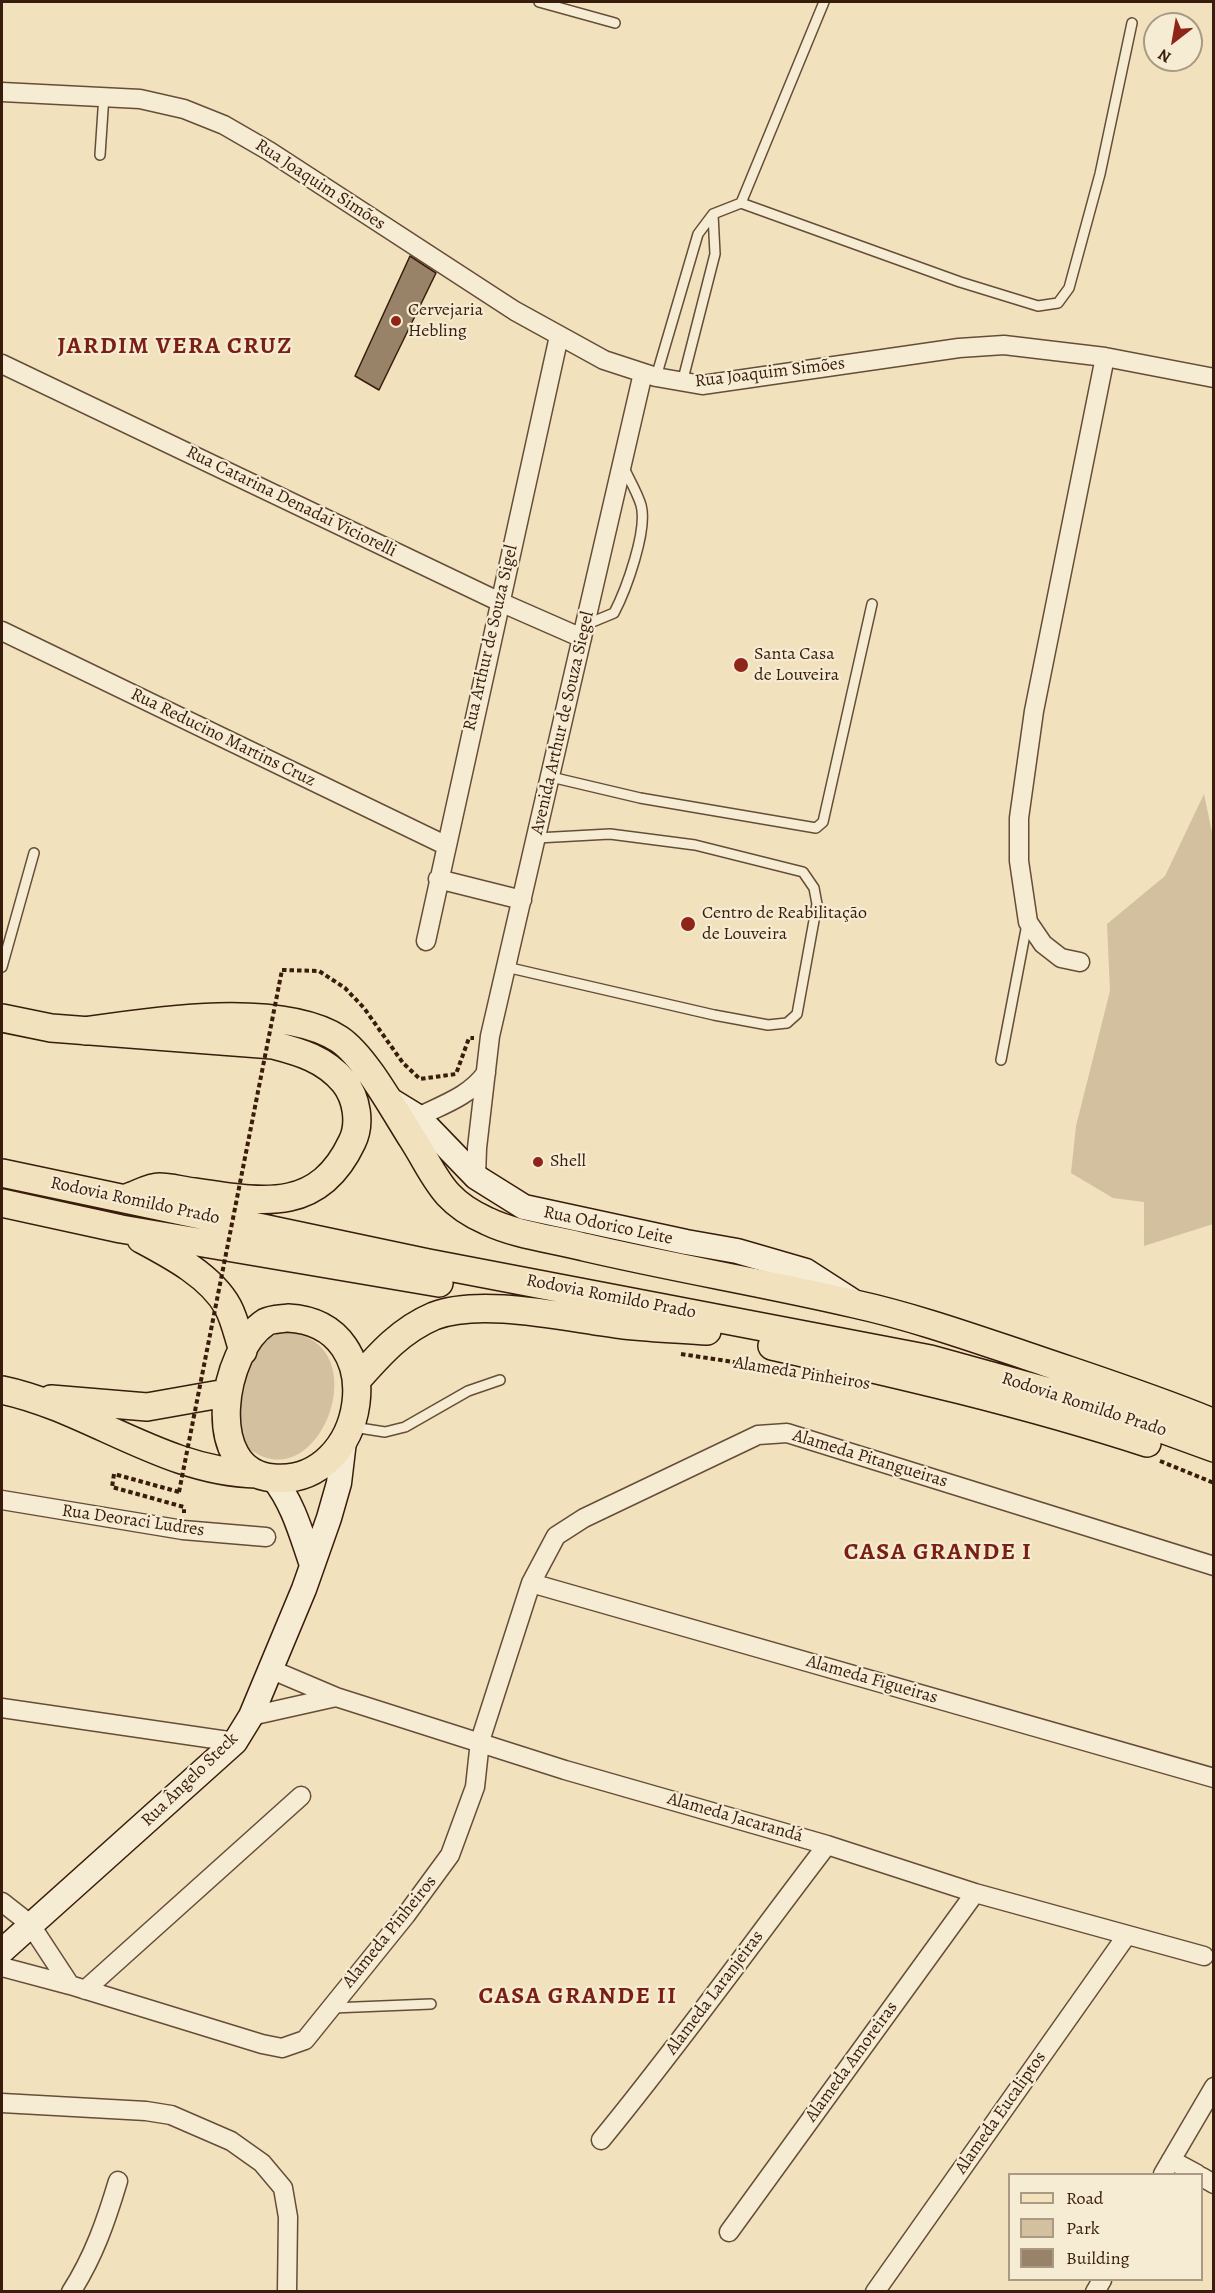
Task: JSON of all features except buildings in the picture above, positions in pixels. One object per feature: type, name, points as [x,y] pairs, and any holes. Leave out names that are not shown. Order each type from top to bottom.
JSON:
[{"type":"main road","points":[[2,1018],[51,1028],[177,1040],[246,1042],[304,1053],[327,1065],[346,1083],[357,1107],[355,1136],[345,1158],[333,1175],[310,1192],[259,1200],[157,1187],[125,1199]]},
{"type":"main road","points":[[85,1030],[164,1020],[250,1018],[313,1027],[340,1040],[363,1063],[440,1187],[459,1206],[489,1222],[608,1253],[859,1305],[999,1347],[1214,1423]]},
{"type":"main road","name":"Rua Odorico Leite","points":[[384,1096],[418,1117],[476,1177],[524,1207],[737,1251],[806,1271],[859,1305]]},
{"type":"main road","name":"Rodovia Romildo Prado","points":[[2,1173],[428,1263],[930,1359],[1093,1404],[1214,1448]]},
{"type":"main road","name":"Rodovia Romildo Prado","points":[[2,1203],[121,1229],[707,1331],[945,1386],[1089,1424],[1214,1464]]},
{"type":"main road","points":[[121,1229],[167,1253],[203,1279],[227,1305],[243,1351]]},
{"type":"main road","points":[[357,1380],[404,1331],[434,1316],[459,1310],[492,1308],[627,1326],[707,1331]]},
{"type":"main road","name":"Rua Ângelo Steck","points":[[2,1951],[235,1742],[250,1716],[288,1631],[311,1562],[329,1518],[339,1483],[347,1434],[356,1406],[357,1380],[353,1360],[342,1343],[327,1329],[308,1319],[268,1321],[252,1334],[243,1351],[226,1393],[225,1417],[232,1445],[242,1462],[265,1476],[285,1493],[311,1562]]},
{"type":"main road","points":[[2,1390],[32,1398],[156,1450],[211,1468],[265,1476],[315,1470],[332,1456],[347,1434]]},
{"type":"main road","points":[[32,1398],[147,1407],[226,1393]]},
{"type":"street","name":"Rua Joaquim Simões","points":[[2,92],[104,95],[140,99],[184,109],[224,125],[269,150],[558,336],[604,360],[682,383],[702,385],[959,348],[1004,345],[1105,357],[1214,378]]},
{"type":"street","name":"Rua Arthur de Souza Sigel","points":[[426,941],[445,845],[558,336]]},
{"type":"street","points":[[1080,962],[1061,958],[1043,944],[1028,922],[1019,861],[1018,818],[1034,711],[1105,357]]},
{"type":"street","name":"Rua Catarina Denadai Viciorelli","points":[[2,364],[500,602],[584,631]]},
{"type":"street","name":"Avenida Arthur de Souza Siegel","points":[[476,1177],[490,1036],[622,464],[649,375]]},
{"type":"street","name":"Rua Reducino Martins Cruz","points":[[2,631],[445,845]]},
{"type":"street","points":[[438,879],[522,900]]},
{"type":"street","points":[[418,1117],[464,1094],[479,1083],[486,1073]]},
{"type":"street","name":"Alameda Pitangueiras","points":[[531,1583],[556,1536],[584,1518],[758,1435],[787,1433],[1214,1566]]},
{"type":"street","name":"Rua Deoraci Ludres","points":[[2,1500],[183,1530],[266,1537]]},
{"type":"street","name":"Alameda Pinheiros","points":[[2,1967],[282,2048],[304,2040],[406,1915],[450,1855],[475,1787],[480,1741],[531,1583]]},
{"type":"street","name":"Alameda Figueiras","points":[[531,1583],[1214,1778]]},
{"type":"street","name":"Alameda Jacarandá","points":[[270,1669],[336,1697],[480,1741],[565,1770],[827,1845],[975,1893],[1204,1956]]},
{"type":"street","points":[[250,1716],[336,1697]]},
{"type":"street","points":[[2,1708],[235,1742]]},
{"type":"street","points":[[2,1902],[30,1924],[78,1988],[300,1796]]},
{"type":"street","name":"Alameda Laranjeiras","points":[[601,2140],[659,2069],[714,1992],[827,1845]]},
{"type":"street","name":"Alameda Amoreiras","points":[[729,2232],[975,1893]]},
{"type":"street","name":"Alameda Eucaliptos","points":[[875,2292],[1127,1935]]},
{"type":"street","points":[[1190,2173],[1167,2167],[1214,2087]]},
{"type":"street","points":[[2,2103],[146,2111],[171,2115],[231,2141],[262,2163],[282,2188],[288,2217],[287,2292]]},
{"type":"street","points":[[71,2292],[88,2265],[105,2228],[118,2181]]},
{"type":"lane","points":[[539,2],[615,23]]},
{"type":"lane","points":[[741,203],[824,2]]},
{"type":"lane","points":[[649,375],[698,234],[713,214],[741,203],[960,282],[1038,306],[1058,303],[1069,288],[1132,23]]},
{"type":"lane","points":[[100,155],[104,95]]},
{"type":"lane","points":[[682,383],[716,254],[713,214]]},
{"type":"lane","points":[[584,631],[614,613],[620,601],[639,537],[643,519],[641,505],[622,464]]},
{"type":"lane","points":[[551,777],[640,798],[816,828],[823,822],[872,604]]},
{"type":"lane","points":[[506,967],[714,1015],[768,1025],[787,1023],[796,1014],[817,904],[814,888],[803,872],[695,845],[610,834],[537,838]]},
{"type":"lane","points":[[2,967],[34,853]]},
{"type":"lane","points":[[1001,1060],[1028,922]]},
{"type":"lane","points":[[347,1434],[386,1432],[405,1427],[468,1391],[500,1380]]},
{"type":"lane","points":[[329,2008],[430,2004]]},
{"type":"path","points":[[184,1507],[112,1487],[114,1474],[179,1492],[282,970],[319,971],[345,988],[364,1008],[403,1063],[420,1079],[456,1074],[469,1038],[490,1036]]},
{"type":"path","name":"Alameda Pinheiros","points":[[670,1353],[762,1366]]},
{"type":"path","points":[[1152,1458],[1214,1483]]},
{"type":"green space","points":[[1204,794],[1214,842],[1213,1224],[1144,1246],[1144,1202],[1113,1198],[1071,1173],[1076,1126],[1110,991],[1107,924],[1165,876]]},
{"type":"green space","points":[[282,1332],[312,1340],[329,1358],[334,1383],[331,1410],[319,1434],[301,1452],[279,1460],[254,1452],[244,1443],[238,1421],[237,1394],[250,1356],[258,1346]]},
{"type":"place","name":"Cervejaria Hebling","points":[[396,321]]},
{"type":"place","name":"Santa Casa de Louveira","points":[[741,665]]},
{"type":"place","name":"Centro de Reabilitação de Louveira","points":[[688,924]]},
{"type":"place","name":"Shell","points":[[538,1162]]},
{"type":"district","name":"JARDIM VERA CRUZ","points":[[175,347]]},
{"type":"district","name":"CASA GRANDE I","points":[[938,1553]]},
{"type":"district","name":"CASA GRANDE II","points":[[578,1997]]}]
